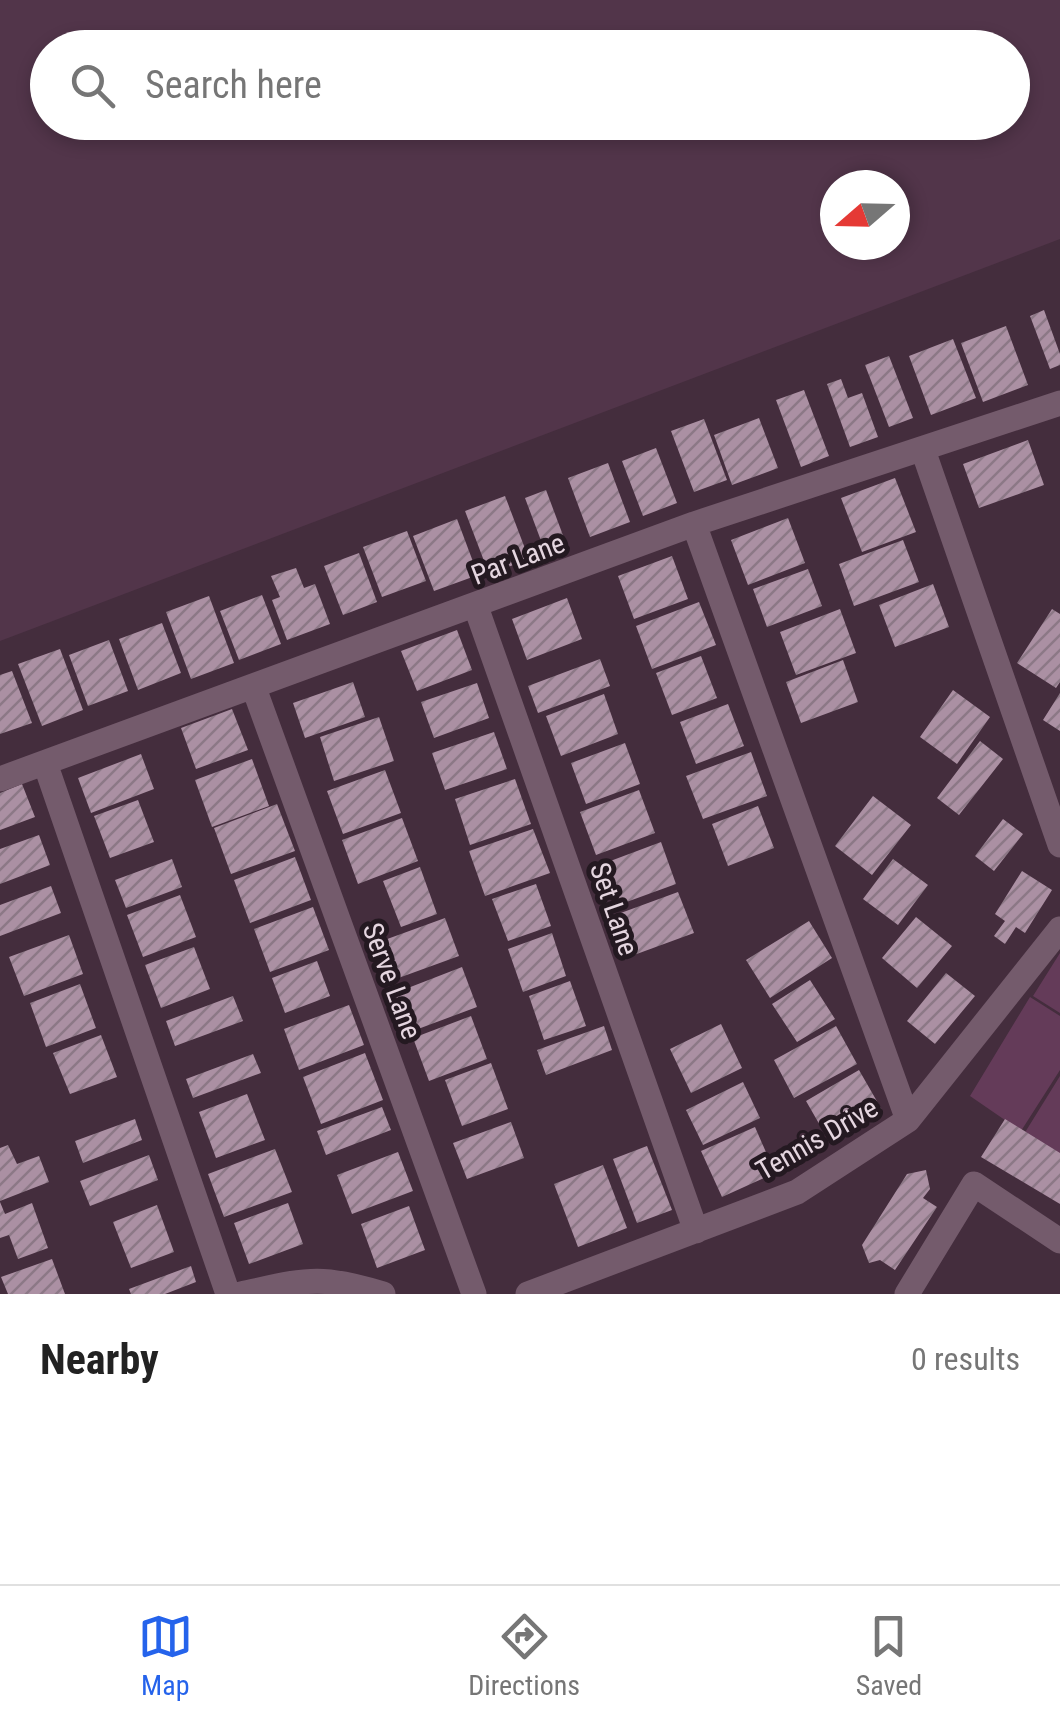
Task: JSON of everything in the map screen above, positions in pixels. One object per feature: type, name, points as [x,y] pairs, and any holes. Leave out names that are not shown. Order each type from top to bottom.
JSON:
[{"type":"street","name":"Par Lane","points":[[0,779],[694,524],[1060,403]]},
{"type":"street","points":[[923,450],[1060,845]]},
{"type":"street","points":[[694,524],[908,1120]]},
{"type":"street","name":"Set Lane","points":[[476,607],[696,1231]]},
{"type":"street","name":"Serve Lane","points":[[254,688],[474,1294]]},
{"type":"street","points":[[45,763],[228,1294]]},
{"type":"street","name":"Tennis Drive","points":[[528,1294],[797,1192],[908,1120],[1060,929]]},
{"type":"street","points":[[907,1294],[974,1184],[1060,1240]]},
{"type":"street","points":[[241,1294],[313,1278],[336,1279],[383,1294]]},
{"type":"shaded area","points":[[0,0],[1060,0],[1060,239],[0,641]]},
{"type":"shaded area","points":[[1060,953],[1060,1013],[1033,996]]},
{"type":"shaded area","points":[[1030,997],[1060,1016],[1060,1070],[1021,1131],[970,1096]]},
{"type":"shaded area","points":[[1060,1076],[1060,1155],[1024,1134]]},
{"type":"building","points":[[1044,310],[1060,354],[1060,365],[1050,369],[1030,316]]},
{"type":"building","points":[[1006,326],[1028,385],[983,402],[961,343]]},
{"type":"building","points":[[953,339],[976,398],[931,415],[909,356]]},
{"type":"building","points":[[889,356],[913,418],[889,427],[865,365]]},
{"type":"building","points":[[841,379],[848,398],[862,393],[878,437],[850,447],[827,384]]},
{"type":"building","points":[[804,390],[829,456],[801,467],[776,400]]},
{"type":"building","points":[[759,418],[778,468],[732,485],[714,435]]},
{"type":"building","points":[[704,419],[727,480],[694,492],[671,431]]},
{"type":"building","points":[[1028,440],[1044,485],[979,508],[963,464]]},
{"type":"building","points":[[656,448],[677,503],[643,516],[622,461]]},
{"type":"building","points":[[608,463],[630,522],[590,537],[568,478]]},
{"type":"building","points":[[895,478],[916,532],[862,552],[841,498]]},
{"type":"building","points":[[546,490],[564,538],[543,546],[525,498]]},
{"type":"building","points":[[505,496],[529,559],[489,574],[465,511]]},
{"type":"building","points":[[788,518],[805,563],[748,585],[731,540]]},
{"type":"building","points":[[457,519],[478,575],[434,591],[413,536]]},
{"type":"building","points":[[407,531],[426,581],[382,597],[363,547]]},
{"type":"building","points":[[903,540],[919,582],[854,606],[839,564]]},
{"type":"building","points":[[359,553],[377,602],[343,615],[324,566]]},
{"type":"building","points":[[672,556],[688,599],[634,619],[618,576]]},
{"type":"building","points":[[296,568],[304,588],[315,584],[330,624],[287,640],[272,600],[280,597],[271,576]]},
{"type":"building","points":[[808,569],[822,606],[767,627],[753,589]]},
{"type":"building","points":[[933,584],[949,627],[895,647],[879,605]]},
{"type":"building","points":[[262,595],[281,644],[239,660],[220,611]]},
{"type":"building","points":[[209,596],[234,663],[191,679],[166,612]]},
{"type":"building","points":[[567,598],[582,639],[527,660],[512,619]]},
{"type":"building","points":[[699,602],[716,645],[652,669],[636,626]]},
{"type":"building","points":[[840,609],[856,653],[796,675],[780,632]]},
{"type":"building","points":[[1052,609],[1060,614],[1060,682],[1056,688],[1017,663]]},
{"type":"building","points":[[162,623],[181,673],[138,690],[119,639]]},
{"type":"building","points":[[457,630],[472,670],[417,691],[401,651]]},
{"type":"building","points":[[109,640],[128,691],[88,706],[69,655]]},
{"type":"building","points":[[60,649],[83,710],[42,726],[18,664]]},
{"type":"building","points":[[701,656],[717,698],[672,715],[656,673]]},
{"type":"building","points":[[600,659],[610,686],[538,713],[528,686]]},
{"type":"building","points":[[843,660],[858,702],[801,723],[786,682]]},
{"type":"building","points":[[12,671],[32,723],[0,734],[0,675]]},
{"type":"building","points":[[353,682],[365,717],[305,738],[293,703]]},
{"type":"building","points":[[477,683],[489,718],[434,738],[421,702]]},
{"type":"building","points":[[953,690],[990,717],[957,764],[920,737]]},
{"type":"building","points":[[1060,693],[1060,731],[1043,720]]},
{"type":"building","points":[[604,694],[618,734],[561,756],[546,716]]},
{"type":"building","points":[[728,704],[744,746],[696,764],[680,722]]},
{"type":"building","points":[[232,709],[248,750],[196,769],[181,728]]},
{"type":"building","points":[[379,717],[394,761],[334,781],[320,737]]},
{"type":"building","points":[[494,732],[507,769],[445,790],[432,753]]},
{"type":"building","points":[[980,741],[1003,759],[959,815],[937,798]]},
{"type":"building","points":[[625,743],[640,784],[586,804],[571,763]]},
{"type":"building","points":[[751,752],[767,796],[703,819],[686,776]]},
{"type":"building","points":[[141,754],[154,789],[91,813],[78,778]]},
{"type":"building","points":[[252,759],[269,806],[212,827],[195,780]]},
{"type":"building","points":[[385,770],[401,813],[343,834],[327,791]]},
{"type":"building","points":[[515,779],[531,824],[470,845],[455,799]]},
{"type":"building","points":[[22,784],[35,817],[0,830],[0,793]]},
{"type":"building","points":[[639,790],[655,833],[596,855],[580,812]]},
{"type":"building","points":[[873,796],[911,825],[872,875],[835,846]]},
{"type":"building","points":[[138,800],[154,842],[110,858],[94,816]]},
{"type":"building","points":[[277,804],[295,851],[231,874],[214,828]]},
{"type":"building","points":[[758,806],[774,848],[728,866],[712,824]]},
{"type":"building","points":[[402,818],[418,861],[358,884],[342,840]]},
{"type":"building","points":[[1003,819],[1023,834],[994,871],[975,856]]},
{"type":"building","points":[[533,829],[550,873],[485,896],[469,851]]},
{"type":"building","points":[[39,835],[50,865],[0,884],[0,849]]},
{"type":"building","points":[[661,842],[676,884],[621,904],[605,863]]},
{"type":"building","points":[[295,857],[311,900],[250,923],[234,880]]},
{"type":"building","points":[[172,859],[182,887],[126,908],[115,880]]},
{"type":"building","points":[[893,859],[928,885],[898,925],[863,899]]},
{"type":"building","points":[[420,867],[437,914],[401,927],[383,881]]},
{"type":"building","points":[[1022,871],[1052,890],[1025,933],[1016,927],[1005,944],[994,936],[1005,921],[995,914]]},
{"type":"building","points":[[536,884],[551,926],[508,941],[492,899]]},
{"type":"building","points":[[51,886],[61,913],[0,936],[0,905]]},
{"type":"building","points":[[678,892],[694,933],[634,955],[618,914]]},
{"type":"building","points":[[180,895],[196,937],[143,957],[127,915]]},
{"type":"building","points":[[313,907],[329,950],[270,972],[254,929]]},
{"type":"building","points":[[916,917],[952,946],[917,988],[882,958]]},
{"type":"building","points":[[445,918],[459,956],[393,980],[379,942]]},
{"type":"building","points":[[809,921],[832,958],[770,998],[746,960]]},
{"type":"building","points":[[552,933],[566,976],[523,992],[508,949]]},
{"type":"building","points":[[69,935],[83,974],[24,996],[9,957]]},
{"type":"building","points":[[194,947],[210,989],[161,1008],[145,965]]},
{"type":"building","points":[[317,961],[330,996],[285,1013],[272,978]]},
{"type":"building","points":[[462,967],[477,1007],[410,1032],[395,993]]},
{"type":"building","points":[[946,973],[975,996],[935,1044],[907,1021]]},
{"type":"building","points":[[810,980],[835,1019],[797,1042],[772,1004]]},
{"type":"building","points":[[570,981],[586,1026],[544,1040],[529,996]]},
{"type":"building","points":[[80,984],[96,1028],[46,1047],[30,1003]]},
{"type":"building","points":[[233,996],[243,1021],[175,1046],[166,1021]]},
{"type":"building","points":[[349,1005],[364,1045],[299,1070],[284,1029]]},
{"type":"building","points":[[471,1016],[487,1059],[429,1081],[413,1038]]},
{"type":"building","points":[[721,1024],[742,1068],[691,1093],[670,1049]]},
{"type":"building","points":[[604,1026],[612,1050],[546,1075],[537,1050]]},
{"type":"building","points":[[836,1026],[857,1064],[794,1098],[774,1060]]},
{"type":"building","points":[[101,1035],[117,1077],[70,1094],[53,1053]]},
{"type":"building","points":[[365,1053],[383,1100],[321,1124],[303,1077]]},
{"type":"building","points":[[253,1054],[261,1073],[193,1098],[186,1079]]},
{"type":"building","points":[[491,1063],[508,1109],[462,1126],[445,1080]]},
{"type":"building","points":[[859,1070],[882,1110],[829,1141],[806,1101]]},
{"type":"building","points":[[743,1082],[760,1118],[703,1145],[686,1110]]},
{"type":"building","points":[[247,1094],[265,1140],[216,1158],[199,1112]]},
{"type":"building","points":[[382,1107],[391,1130],[326,1155],[317,1131]]},
{"type":"building","points":[[135,1119],[142,1140],[83,1163],[75,1141]]},
{"type":"building","points":[[1005,1119],[1060,1153],[1060,1204],[981,1157]]},
{"type":"building","points":[[511,1122],[524,1158],[467,1179],[453,1143]]},
{"type":"building","points":[[755,1127],[775,1173],[722,1197],[701,1151]]},
{"type":"building","points":[[8,1145],[17,1164],[39,1156],[49,1182],[0,1201],[0,1148]]},
{"type":"building","points":[[647,1146],[672,1210],[637,1223],[613,1159]]},
{"type":"building","points":[[275,1149],[292,1192],[224,1217],[208,1174]]},
{"type":"building","points":[[398,1152],[413,1191],[352,1214],[337,1175]]},
{"type":"building","points":[[149,1155],[158,1180],[90,1206],[80,1181]]},
{"type":"building","points":[[603,1165],[627,1228],[578,1247],[554,1184]]},
{"type":"building","points":[[926,1170],[930,1189],[923,1198],[937,1207],[895,1270],[880,1260],[869,1263],[862,1245],[907,1174]]},
{"type":"building","points":[[0,1202],[5,1214],[32,1203],[48,1248],[18,1259],[9,1235],[0,1238]]},
{"type":"building","points":[[288,1203],[303,1244],[249,1264],[234,1223]]},
{"type":"building","points":[[157,1205],[174,1252],[131,1268],[113,1222]]},
{"type":"building","points":[[409,1206],[425,1250],[377,1268],[361,1224]]},
{"type":"building","points":[[52,1259],[65,1294],[8,1294],[1,1277]]},
{"type":"building","points":[[191,1266],[196,1282],[165,1294],[131,1294],[129,1289]]}]
